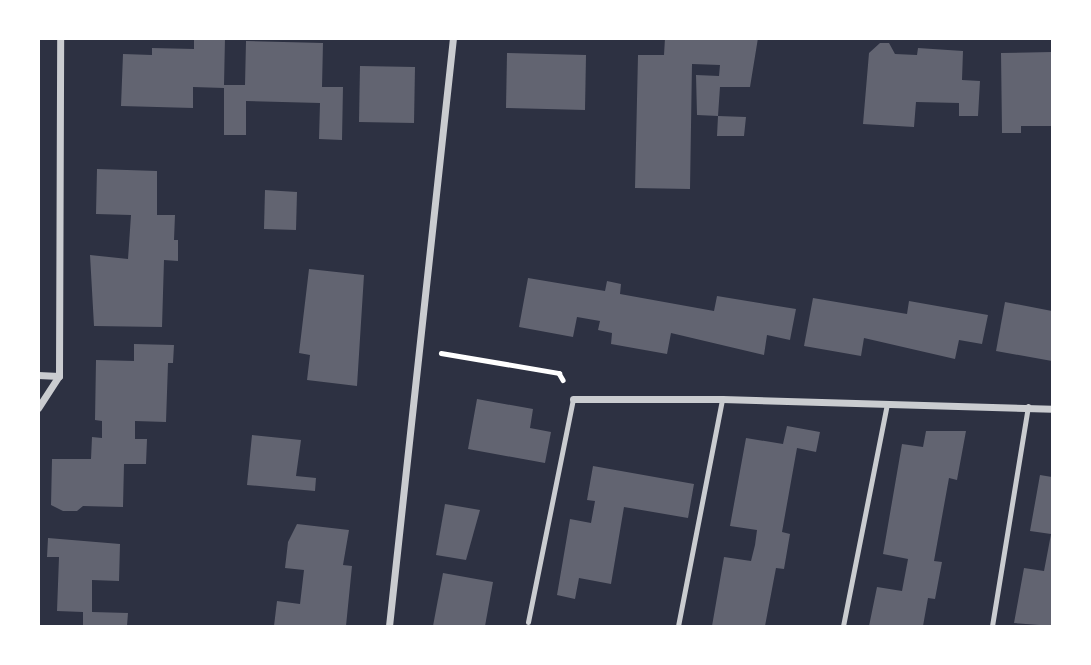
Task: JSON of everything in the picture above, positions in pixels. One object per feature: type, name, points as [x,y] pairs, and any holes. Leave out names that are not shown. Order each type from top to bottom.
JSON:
[{"type":"street","points":[[38,408],[59,376],[60,38]]},
{"type":"street","points":[[389,626],[453,38]]},
{"type":"street","points":[[38,375],[59,376]]},
{"type":"street","points":[[573,399],[722,399],[1028,406],[1052,409]]},
{"type":"lane","points":[[528,622],[573,399]]},
{"type":"lane","points":[[678,626],[722,399]]},
{"type":"lane","points":[[843,626],[887,404]]},
{"type":"lane","points":[[992,626],[1028,406]]},
{"type":"path","points":[[418,349],[559,373],[573,399]]},
{"type":"building","points":[[194,38],[225,38],[224,85],[245,85],[246,41],[323,43],[322,87],[343,87],[342,140],[319,139],[320,103],[246,101],[246,135],[224,135],[224,88],[193,87],[193,108],[121,106],[123,54],[152,55],[152,48],[194,49]]},
{"type":"building","points":[[665,38],[758,38],[750,87],[720,87],[718,116],[697,115],[696,75],[719,76],[720,65],[692,64],[690,189],[635,188],[638,55],[664,55]]},
{"type":"building","points":[[880,43],[889,43],[895,54],[917,55],[918,48],[963,51],[962,80],[980,81],[978,116],[959,116],[959,103],[916,102],[914,127],[863,124],[869,53]]},
{"type":"building","points":[[1052,52],[1052,126],[1021,126],[1021,133],[1002,133],[1001,53]]},
{"type":"building","points":[[507,53],[586,55],[585,110],[506,108]]},
{"type":"building","points":[[360,66],[415,67],[414,123],[359,122]]},
{"type":"building","points":[[718,116],[746,117],[744,136],[717,136]]},
{"type":"building","points":[[97,169],[157,171],[157,215],[175,215],[174,240],[178,240],[178,261],[164,260],[162,327],[94,326],[90,255],[128,259],[131,215],[96,214]]},
{"type":"building","points":[[265,190],[297,192],[296,230],[264,229]]},
{"type":"building","points":[[309,269],[364,275],[357,386],[307,380],[310,355],[299,353]]},
{"type":"building","points":[[528,278],[605,291],[607,281],[621,284],[620,294],[714,311],[717,296],[796,309],[790,340],[767,335],[764,355],[671,333],[667,354],[611,344],[612,333],[598,330],[600,321],[577,317],[573,337],[519,327]]},
{"type":"building","points":[[813,298],[907,314],[909,301],[988,315],[982,344],[959,340],[955,359],[864,338],[861,356],[804,346]]},
{"type":"building","points":[[1005,302],[1052,311],[1052,361],[996,351]]},
{"type":"building","points":[[134,344],[174,345],[173,363],[168,363],[166,422],[135,421],[135,439],[147,439],[146,464],[124,464],[123,507],[83,506],[77,511],[63,511],[51,505],[52,459],[91,459],[92,437],[102,438],[102,421],[95,420],[96,360],[134,361]]},
{"type":"building","points":[[477,399],[533,409],[530,428],[551,432],[545,463],[468,449]]},
{"type":"building","points":[[787,426],[820,432],[816,452],[797,448],[782,532],[790,534],[784,569],[776,568],[765,626],[712,626],[724,557],[751,561],[755,545],[757,530],[730,526],[746,438],[783,444]]},
{"type":"building","points":[[926,431],[966,431],[957,480],[949,478],[934,561],[942,562],[935,599],[928,598],[923,626],[869,626],[877,587],[902,591],[908,559],[883,554],[902,444],[923,447]]},
{"type":"building","points":[[252,435],[301,440],[296,476],[316,478],[315,491],[247,485]]},
{"type":"building","points":[[593,466],[694,484],[688,518],[624,507],[611,584],[579,578],[575,599],[557,595],[570,519],[591,523],[595,501],[587,500]]},
{"type":"building","points":[[1040,475],[1052,477],[1052,626],[1014,623],[1024,568],[1044,571],[1051,534],[1030,531]]},
{"type":"building","points":[[445,504],[480,510],[466,560],[436,555]]},
{"type":"building","points":[[297,524],[349,530],[343,565],[352,566],[346,626],[274,626],[277,601],[300,604],[304,570],[285,568],[288,542]]},
{"type":"building","points":[[48,538],[120,544],[119,581],[92,580],[92,612],[128,613],[127,626],[83,626],[83,612],[57,611],[59,557],[47,557]]},
{"type":"building","points":[[443,573],[493,582],[485,626],[433,626]]}]
